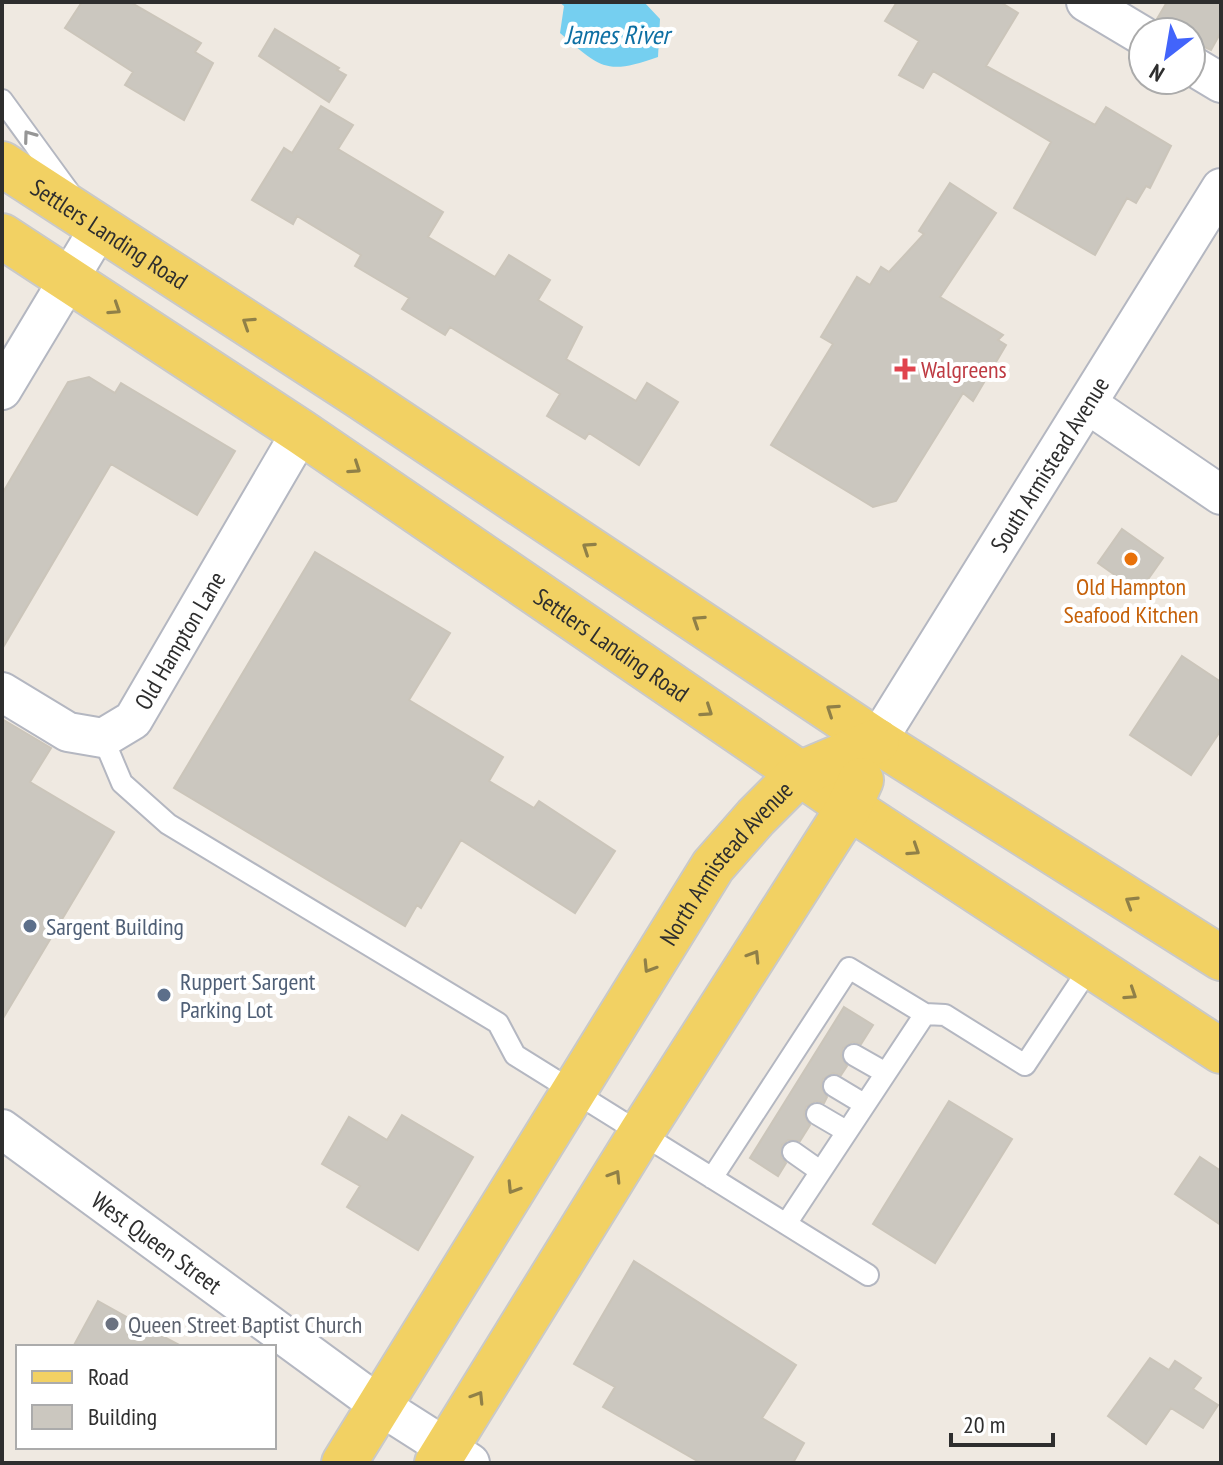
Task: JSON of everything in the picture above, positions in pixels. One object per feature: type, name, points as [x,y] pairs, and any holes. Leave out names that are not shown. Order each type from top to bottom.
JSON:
[{"type":"main road","name":"Settlers Landing Road","points":[[2,164],[877,741],[1221,958]]},
{"type":"main road","name":"Settlers Landing Road","points":[[2,236],[301,432],[799,774],[1221,1051]]},
{"type":"main road","name":"North Armistead Avenue","points":[[344,1463],[713,866],[799,774],[877,741]]},
{"type":"main road","points":[[451,1458],[641,1133],[849,807],[877,741]]},
{"type":"street","points":[[1086,2],[1127,26]]},
{"type":"street","name":"South Armistead Avenue","points":[[877,741],[1089,405],[1221,188]]},
{"type":"street","points":[[2,390],[68,279],[94,223]]},
{"type":"street","points":[[1089,405],[1221,495]]},
{"type":"street","name":"Old Hampton Lane","points":[[103,738],[133,720],[301,432]]},
{"type":"street","points":[[2,692],[68,732],[103,738]]},
{"type":"street","name":"West Queen Street","points":[[2,1129],[451,1458]]},
{"type":"lane","points":[[2,100],[94,223]]},
{"type":"lane","points":[[103,738],[122,783],[168,824],[498,1023],[515,1055],[868,1275]]},
{"type":"lane","points":[[712,1178],[756,1128],[817,1032],[849,968],[925,1014],[945,1015],[1025,1065],[1090,967]]},
{"type":"lane","points":[[786,1224],[925,1014]]},
{"type":"lane","points":[[854,1055],[884,1072]]},
{"type":"lane","points":[[834,1086],[864,1104]]},
{"type":"lane","points":[[817,1114],[846,1131]]},
{"type":"lane","points":[[793,1152],[820,1171]]},
{"type":"water","name":"James River","points":[[559,2],[644,2],[660,19],[658,57],[614,67],[595,61],[560,33],[564,6]]},
{"type":"building","points":[[82,2],[130,2],[201,43],[195,52],[213,63],[184,120],[125,85],[133,72],[65,28]]},
{"type":"building","points":[[897,2],[1000,2],[1018,13],[986,66],[1095,125],[1106,107],[1171,146],[1150,188],[1146,186],[1136,203],[1127,198],[1095,255],[1014,208],[1051,142],[933,71],[923,88],[899,75],[919,41],[885,21]]},
{"type":"building","points":[[1167,2],[1221,2],[1221,32],[1211,50],[1207,48],[1207,16],[1159,16]]},
{"type":"building","points":[[275,29],[346,75],[329,102],[259,56]]},
{"type":"building","points":[[321,106],[353,125],[338,149],[443,212],[428,237],[495,277],[509,255],[550,280],[538,300],[582,327],[566,359],[636,401],[647,383],[678,402],[639,465],[589,433],[585,439],[547,416],[560,394],[450,327],[445,335],[402,309],[409,298],[355,266],[361,255],[297,216],[293,224],[252,200],[284,148],[292,153]]},
{"type":"building","name":"Walgreens","points":[[950,183],[996,213],[940,297],[1003,335],[998,340],[1006,345],[973,401],[963,393],[896,501],[873,507],[771,445],[833,344],[821,337],[857,277],[870,285],[881,267],[889,272],[924,234],[919,231]]},
{"type":"building","points":[[89,377],[115,393],[121,383],[235,451],[197,515],[111,464],[2,649],[2,494],[68,382]]},
{"type":"building","name":"Old Hampton Seafood Kitchen","points":[[1122,529],[1163,558],[1139,592],[1098,563]]},
{"type":"building","points":[[315,552],[450,633],[409,700],[503,757],[489,781],[534,808],[539,801],[615,851],[575,913],[461,840],[421,908],[417,905],[405,926],[174,788]]},
{"type":"building","points":[[1182,656],[1221,682],[1221,730],[1191,775],[1130,735]]},
{"type":"building","name":"Sargent Building","points":[[2,719],[51,748],[30,782],[114,832],[2,1020]]},
{"type":"building","points":[[844,1007],[873,1025],[861,1044],[853,1042],[843,1048],[841,1056],[847,1066],[841,1075],[833,1073],[823,1079],[821,1087],[827,1097],[824,1103],[816,1101],[806,1107],[804,1115],[810,1125],[800,1141],[788,1140],[782,1145],[781,1157],[786,1163],[778,1176],[750,1158]]},
{"type":"building","points":[[949,1101],[1012,1139],[935,1263],[873,1224]]},
{"type":"building","points":[[402,1115],[473,1157],[418,1250],[347,1207],[360,1186],[322,1164],[349,1117],[387,1140]]},
{"type":"building","points":[[1200,1157],[1221,1171],[1221,1225],[1175,1194]]},
{"type":"building","points":[[634,1261],[796,1365],[762,1418],[804,1443],[793,1463],[701,1463],[603,1407],[615,1387],[574,1364]]},
{"type":"building","name":"Queen Street Baptist Church","points":[[98,1301],[179,1345],[74,1345]]},
{"type":"building","points":[[1150,1358],[1169,1370],[1175,1361],[1201,1378],[1193,1389],[1218,1405],[1203,1428],[1171,1408],[1146,1444],[1108,1416]]},
{"type":"place","name":"Walgreens","points":[[905,369]]},
{"type":"place","name":"Old Hampton Seafood Kitchen","points":[[1131,559]]},
{"type":"place","name":"Sargent Building","points":[[30,926]]},
{"type":"place","name":"Ruppert Sargent Parking Lot","points":[[164,995]]},
{"type":"place","name":"Queen Street Baptist Church","points":[[112,1324]]}]
